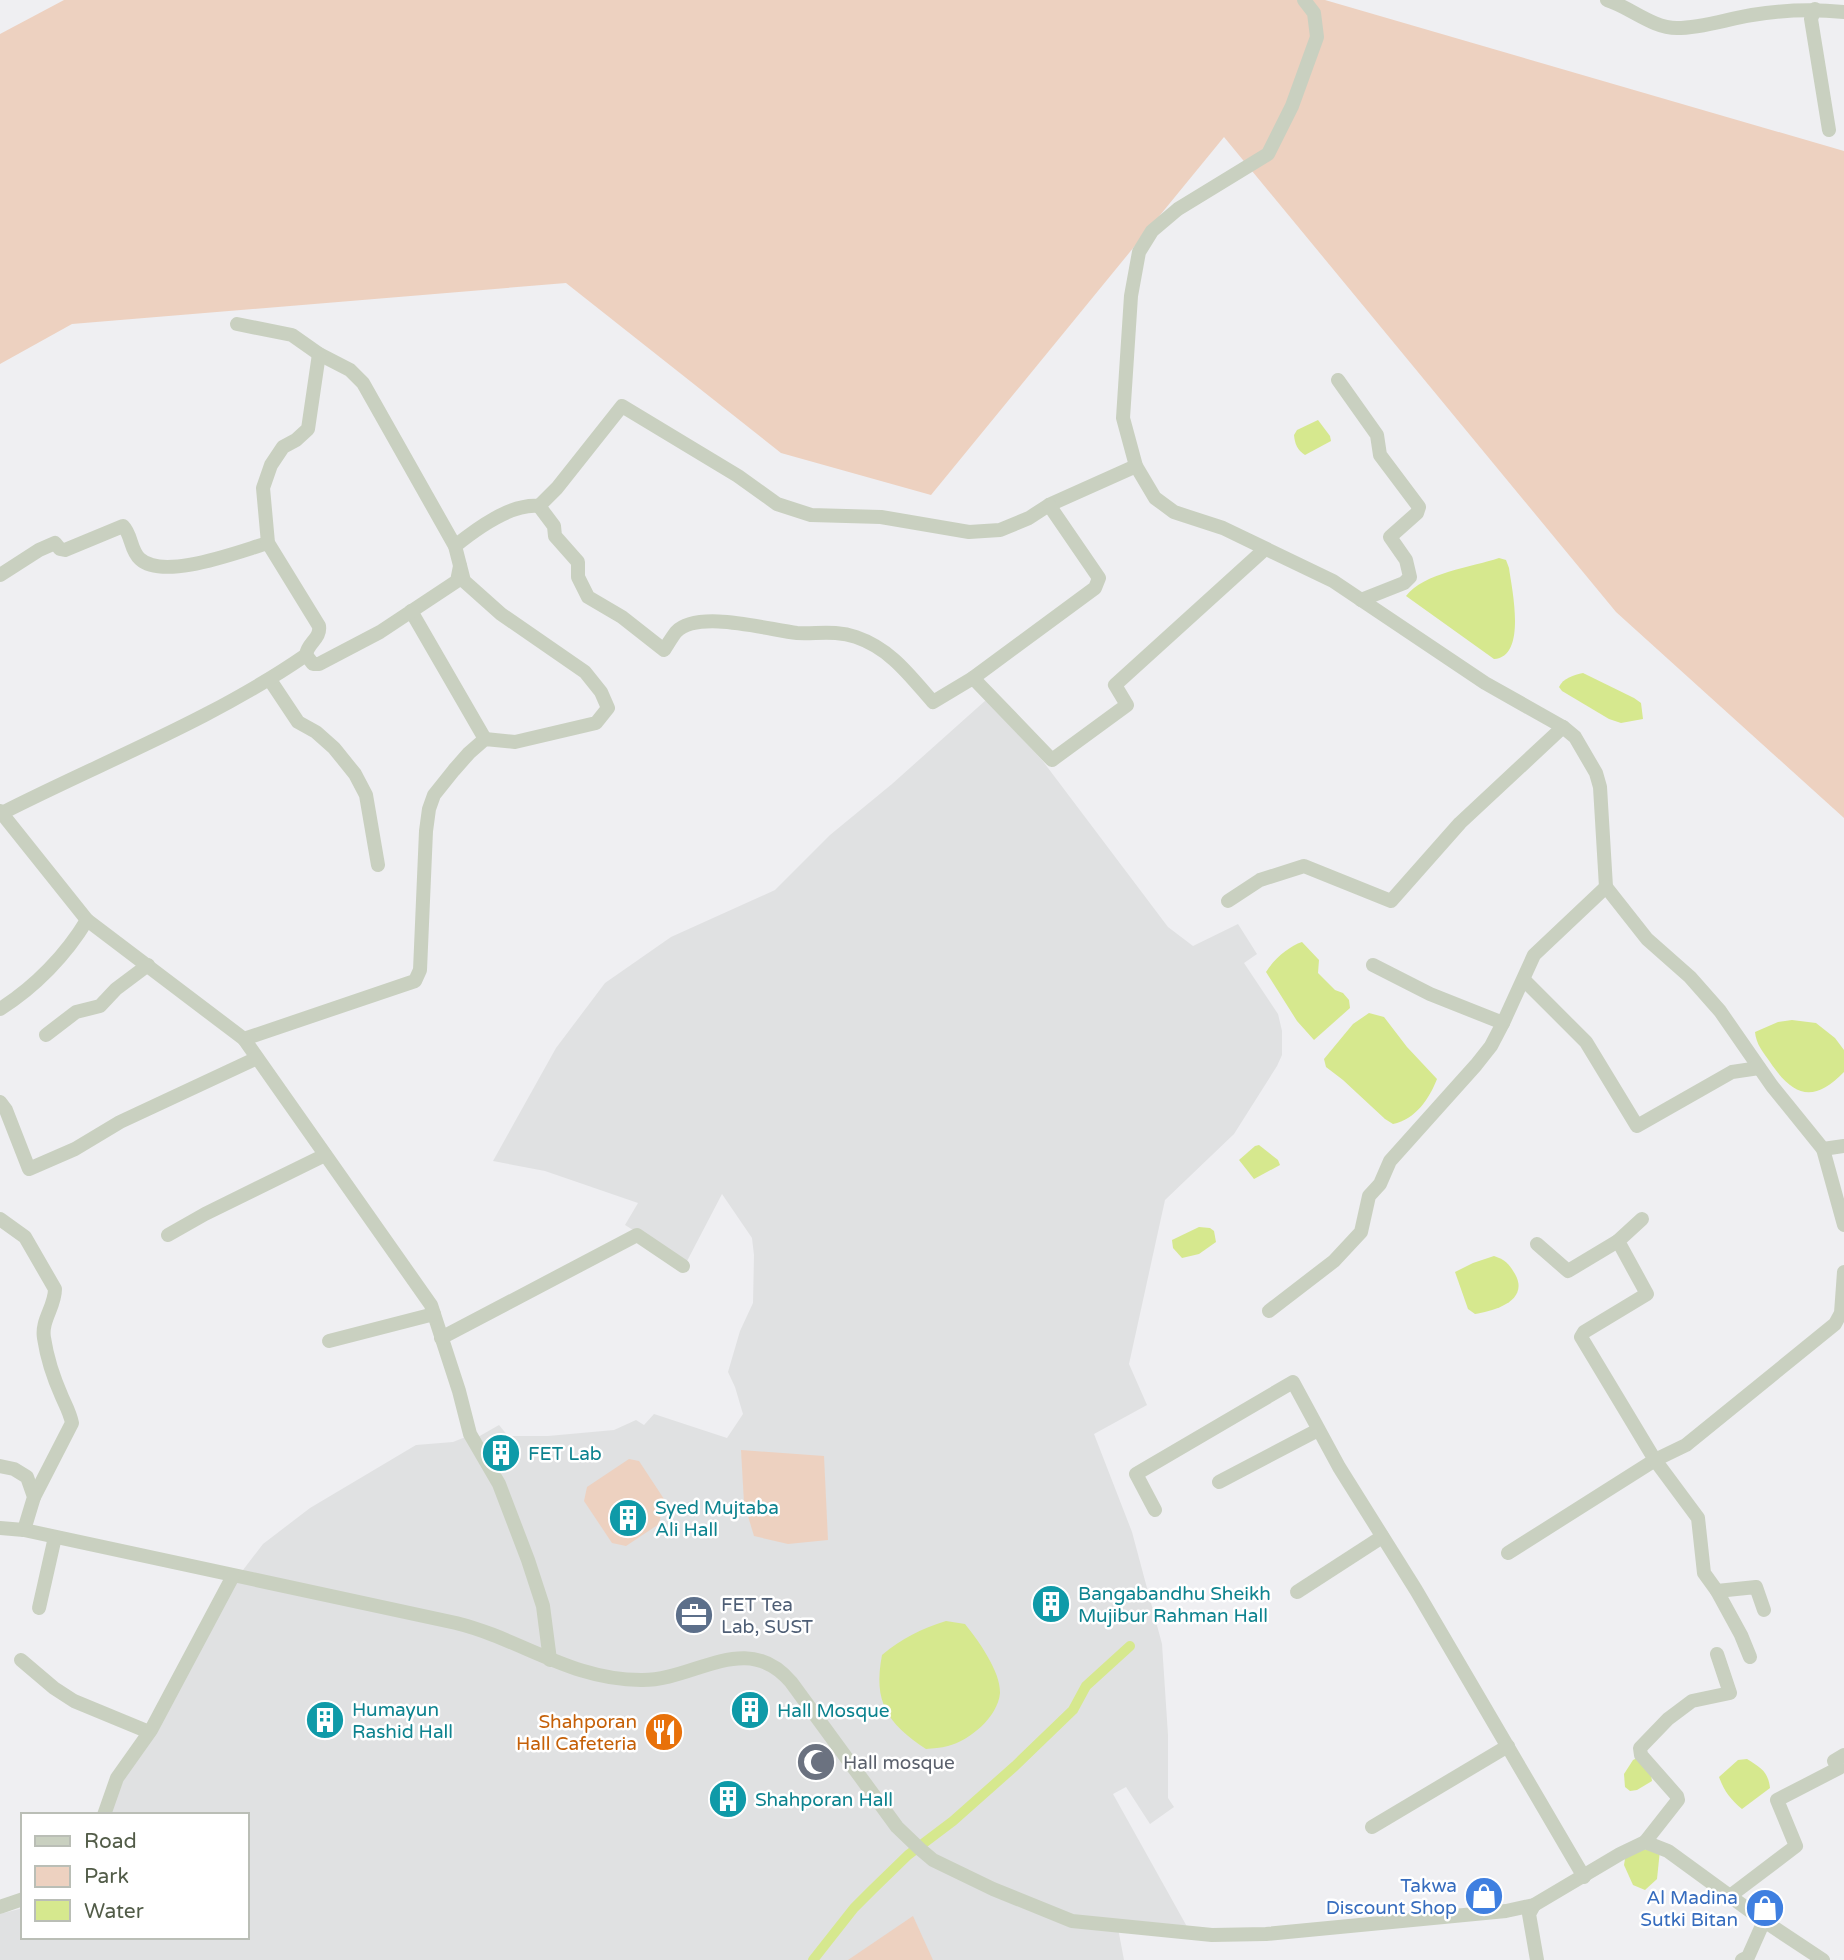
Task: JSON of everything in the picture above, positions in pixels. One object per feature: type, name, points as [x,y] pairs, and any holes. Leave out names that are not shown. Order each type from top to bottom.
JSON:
[{"type":"street","points":[[1304,0],[1314,13],[1317,37],[1292,106],[1268,154],[1178,209],[1152,231],[1139,252],[1131,296],[1123,418],[1136,466],[1156,498],[1174,512],[1223,528],[1333,581],[1485,683],[1563,727],[1575,737],[1601,787],[1606,887],[1647,939],[1706,994],[1759,1068],[1823,1149],[1844,1225]]},
{"type":"street","points":[[1607,0],[1657,24],[1675,28],[1752,15],[1815,9],[1844,12]]},
{"type":"street","points":[[1815,9],[1811,19],[1829,130]]},
{"type":"street","points":[[237,324],[292,335],[349,370],[363,383],[456,546],[464,581],[483,600],[585,672],[601,692],[608,708],[596,723],[515,742],[485,739],[469,752],[434,794],[426,831],[420,970],[415,981],[244,1039]]},
{"type":"street","points":[[319,354],[308,429],[283,447],[271,465],[263,488],[268,543],[319,626],[318,636],[307,649],[306,655],[228,705],[1,812],[87,920],[244,1039],[431,1306],[470,1434],[499,1484],[528,1560],[542,1606],[550,1660]]},
{"type":"street","points":[[1338,380],[1377,435],[1380,455],[1419,508],[1417,513],[1390,537],[1406,560],[1410,578],[1404,583],[1361,600]]},
{"type":"street","points":[[539,506],[557,488],[622,406],[738,476],[777,504],[811,515],[881,517],[969,532],[1000,530],[1136,466]]},
{"type":"street","points":[[456,546],[481,525],[529,505],[539,506],[554,526],[555,536],[578,562],[578,577],[588,597],[622,617],[664,650],[678,630],[693,624],[710,622],[767,626],[797,633],[830,632],[856,637],[894,657],[933,702],[973,678],[1095,588],[1099,579],[1049,505]]},
{"type":"street","points":[[0,575],[55,543],[60,550],[65,550],[123,526],[128,532],[134,552],[141,561],[155,566],[177,567],[268,543]]},
{"type":"street","points":[[973,678],[1052,760],[1127,705],[1115,685],[1265,549]]},
{"type":"street","points":[[306,655],[313,664],[319,664],[380,632],[457,581],[461,565]]},
{"type":"street","points":[[411,611],[485,739]]},
{"type":"street","points":[[270,680],[298,722],[316,732],[334,748],[355,774],[366,795],[378,865]]},
{"type":"street","points":[[1228,901],[1260,880],[1304,866],[1391,901],[1460,823],[1563,727]]},
{"type":"street","points":[[1269,1311],[1334,1261],[1361,1232],[1369,1196],[1380,1184],[1390,1161],[1491,1046],[1534,955],[1606,887]]},
{"type":"street","points":[[0,1009],[17,998],[72,945],[87,920]]},
{"type":"street","points":[[46,1035],[76,1012],[100,1006],[116,989],[148,965]]},
{"type":"street","points":[[1373,965],[1430,994],[1503,1023]]},
{"type":"street","points":[[1524,980],[1586,1042],[1637,1126],[1732,1072],[1759,1068]]},
{"type":"street","points":[[0,1102],[6,1110],[29,1169],[75,1149],[120,1122],[257,1058]]},
{"type":"street","points":[[1823,1149],[1844,1146]]},
{"type":"street","points":[[168,1235],[325,1155]]},
{"type":"street","points":[[0,1219],[25,1237],[55,1289],[55,1298],[43,1325],[44,1338],[52,1369],[72,1423],[34,1497],[24,1530]]},
{"type":"street","points":[[1537,1244],[1568,1271],[1618,1241],[1642,1219]]},
{"type":"street","points":[[441,1338],[636,1235],[683,1266]]},
{"type":"street","points":[[1618,1241],[1647,1294],[1584,1332],[1581,1338],[1655,1461],[1698,1518],[1704,1573],[1717,1591],[1750,1657]]},
{"type":"street","points":[[1508,1553],[1655,1461],[1686,1445],[1835,1324],[1841,1313],[1844,1272]]},
{"type":"street","points":[[329,1341],[434,1314]]},
{"type":"street","points":[[1155,1510],[1136,1474],[1293,1382],[1318,1430],[1416,1590],[1584,1877]]},
{"type":"street","points":[[1219,1482],[1318,1430]]},
{"type":"street","points":[[0,1466],[14,1469],[27,1477],[34,1497]]},
{"type":"street","points":[[0,1528],[24,1530],[482,1629],[550,1660],[597,1675],[641,1680],[665,1679],[731,1659],[753,1658],[769,1663],[777,1667],[791,1682],[897,1826],[933,1860],[1072,1921],[1212,1935],[1266,1934],[1492,1912],[1534,1905],[1645,1842],[1678,1800],[1641,1755],[1640,1748],[1668,1719],[1692,1701],[1731,1693],[1717,1654]]},
{"type":"street","points":[[39,1608],[55,1537]]},
{"type":"street","points":[[1297,1592],[1382,1537]]},
{"type":"street","points":[[105,1813],[117,1777],[149,1732],[233,1576]]},
{"type":"street","points":[[1717,1591],[1756,1587],[1764,1609]]},
{"type":"street","points":[[21,1660],[74,1701],[149,1732]]},
{"type":"street","points":[[1372,1827],[1508,1746]]},
{"type":"street","points":[[1730,1896],[1796,1846],[1777,1800],[1839,1769],[1834,1761],[1844,1755]]},
{"type":"street","points":[[1645,1842],[1668,1850],[1764,1922],[1823,1960]]},
{"type":"street","points":[[0,1907],[21,1900]]},
{"type":"street","points":[[1534,1905],[1529,1914],[1537,1960]]},
{"type":"street","points":[[1742,1960],[1748,1957],[1764,1922]]},
{"type":"shaded area","points":[[986,700],[1042,760],[1168,927],[1193,946],[1238,924],[1257,954],[1244,963],[1278,1014],[1282,1031],[1282,1055],[1277,1066],[1234,1134],[1165,1200],[1129,1364],[1147,1405],[1094,1434],[1132,1532],[1162,1644],[1168,1735],[1168,1798],[1174,1807],[1150,1824],[1126,1787],[1113,1794],[1190,1932],[1117,1923],[1124,1960],[0,1960],[0,1914],[21,1909],[21,1939],[248,1939],[248,1813],[111,1813],[118,1785],[172,1703],[243,1570],[263,1544],[310,1508],[416,1445],[453,1442],[468,1436],[471,1441],[499,1425],[508,1436],[548,1436],[614,1430],[636,1420],[644,1425],[654,1414],[727,1438],[743,1414],[728,1372],[740,1331],[753,1303],[754,1255],[752,1238],[722,1194],[686,1263],[625,1225],[638,1203],[545,1171],[493,1161],[556,1048],[605,983],[671,937],[775,890],[830,835]]},
{"type":"green space","points":[[64,0],[1325,0],[1844,151],[1844,818],[1616,612],[1224,137],[931,495],[781,453],[566,283],[72,324],[0,364],[0,34]]},
{"type":"green space","points":[[741,1450],[824,1456],[828,1540],[788,1544],[754,1536],[744,1503]]},
{"type":"green space","points":[[629,1459],[639,1461],[664,1499],[659,1524],[626,1546],[612,1543],[584,1501],[587,1487]]},
{"type":"green space","points":[[913,1916],[933,1960],[848,1960],[910,1918]]},
{"type":"water","points":[[1318,420],[1331,441],[1305,455],[1297,447],[1294,435],[1297,430]]},
{"type":"water","points":[[1499,558],[1506,560],[1509,568],[1515,621],[1511,647],[1504,655],[1494,659],[1406,596],[1414,588],[1436,576]]},
{"type":"water","points":[[1583,673],[1641,703],[1643,719],[1621,723],[1609,719],[1559,687],[1566,679]]},
{"type":"water","points":[[1302,942],[1319,960],[1318,973],[1335,990],[1343,993],[1349,1000],[1350,1008],[1314,1040],[1297,1021],[1266,972],[1282,954]]},
{"type":"water","points":[[1369,1013],[1384,1017],[1437,1079],[1421,1107],[1408,1118],[1393,1124],[1326,1067],[1324,1059],[1353,1024]]},
{"type":"water","points":[[1792,1020],[1816,1023],[1835,1038],[1844,1050],[1844,1072],[1823,1089],[1804,1092],[1795,1089],[1779,1074],[1758,1044],[1755,1032],[1778,1022]]},
{"type":"water","points":[[1259,1145],[1278,1160],[1280,1165],[1254,1179],[1239,1160]]},
{"type":"water","points":[[1199,1227],[1214,1231],[1216,1242],[1199,1254],[1182,1258],[1173,1248],[1172,1240]]},
{"type":"water","points":[[1494,1256],[1511,1268],[1518,1283],[1518,1291],[1508,1303],[1475,1314],[1468,1309],[1455,1272]]},
{"type":"water","points":[[946,1621],[965,1624],[993,1666],[1000,1693],[994,1711],[981,1727],[956,1743],[926,1749],[901,1730],[886,1710],[880,1686],[882,1655],[912,1635]]},
{"type":"water","points":[[1637,1758],[1651,1775],[1652,1781],[1630,1791],[1625,1787],[1624,1774]]},
{"type":"water","points":[[1747,1759],[1763,1770],[1770,1788],[1742,1809],[1728,1795],[1719,1777],[1738,1760]]},
{"type":"water","points":[[1636,1849],[1660,1850],[1657,1879],[1645,1890],[1633,1885],[1624,1865],[1625,1859]]},
{"type":"waterway","points":[[813,1960],[854,1908],[872,1890],[908,1855],[953,1821],[1015,1766],[1073,1710],[1086,1686],[1130,1646]]},
{"type":"place","name":"FET Lab","points":[[501,1453]]},
{"type":"place","name":"Syed Mujtaba Ali Hall","points":[[628,1518]]},
{"type":"place","name":"Bangabandhu Sheikh Mujibur Rahman Hall","points":[[1051,1604]]},
{"type":"place","name":"FET Tea Lab, SUST","points":[[694,1615]]},
{"type":"place","name":"Hall Mosque","points":[[750,1710]]},
{"type":"place","name":"Humayun Rashid Hall","points":[[325,1720]]},
{"type":"place","name":"Shahporan Hall Cafeteria","points":[[664,1732]]},
{"type":"place","name":"Hall mosque","points":[[816,1762]]},
{"type":"place","name":"Shahporan Hall","points":[[728,1799]]},
{"type":"place","name":"Takwa Discount Shop","points":[[1484,1896]]},
{"type":"place","name":"Al Madina Sutki Bitan","points":[[1765,1908]]}]
